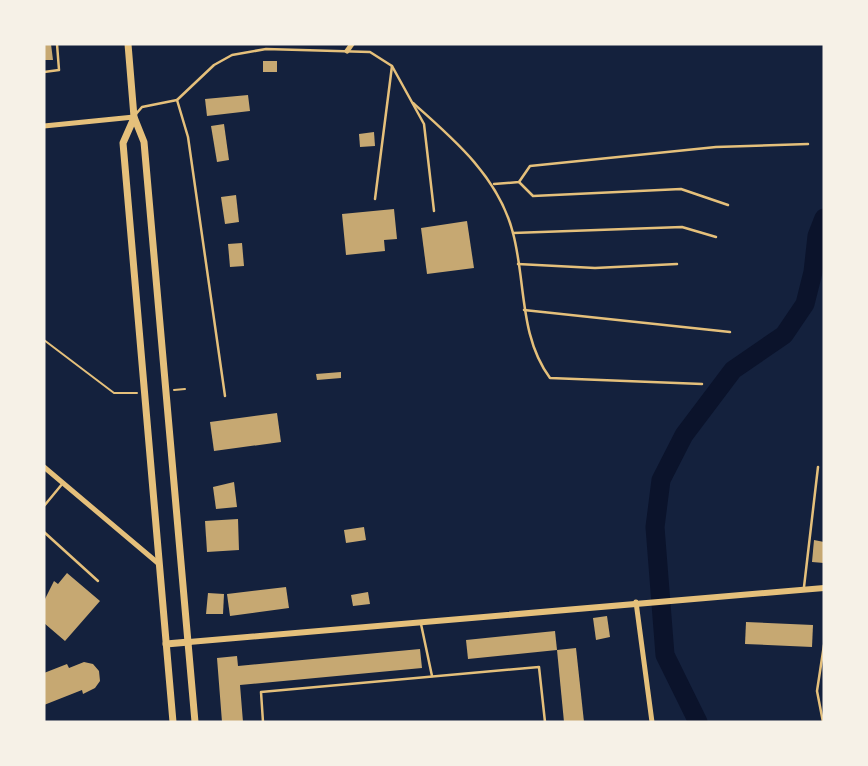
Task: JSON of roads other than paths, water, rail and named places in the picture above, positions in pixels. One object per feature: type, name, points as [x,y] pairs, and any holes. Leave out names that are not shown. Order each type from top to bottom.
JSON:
[{"type":"main road","points":[[128,44],[134,117],[144,142],[195,722]]},
{"type":"main road","points":[[134,117],[123,143],[173,722]]},
{"type":"main road","points":[[166,644],[189,642]]},
{"type":"street","points":[[347,51],[352,44]]},
{"type":"street","points":[[44,126],[134,117]]},
{"type":"street","points":[[44,467],[159,565]]},
{"type":"street","points":[[189,642],[421,624],[804,587],[824,588]]},
{"type":"street","points":[[636,602],[652,722]]},
{"type":"lane","points":[[44,72],[59,70],[57,44]]},
{"type":"lane","points":[[134,117],[142,107],[177,100],[214,65],[232,55],[266,49],[370,52],[392,65],[424,124],[434,211]]},
{"type":"lane","points":[[376,199],[392,65]]},
{"type":"lane","points":[[177,100],[188,137],[225,396]]},
{"type":"lane","points":[[413,103],[445,131],[494,184],[513,233],[524,310],[538,362],[550,378],[702,384]]},
{"type":"lane","points":[[519,182],[530,166],[716,147],[808,144]]},
{"type":"lane","points":[[494,184],[519,182],[533,196],[681,188],[728,205]]},
{"type":"lane","points":[[513,233],[569,234],[682,227],[716,237]]},
{"type":"lane","points":[[518,264],[595,268],[677,264]]},
{"type":"lane","points":[[524,310],[730,332]]},
{"type":"lane","points":[[804,587],[818,467]]},
{"type":"lane","points":[[44,506],[63,483]]},
{"type":"lane","points":[[44,532],[97,581]]},
{"type":"lane","points":[[421,624],[432,676]]},
{"type":"lane","points":[[823,722],[817,691],[824,645]]},
{"type":"lane","points":[[263,722],[261,692],[539,667],[545,722]]},
{"type":"waterway","points":[[698,722],[665,655],[655,527],[661,480],[684,435],[733,370],[784,335],[805,304],[813,272],[817,236],[824,218]]}]
